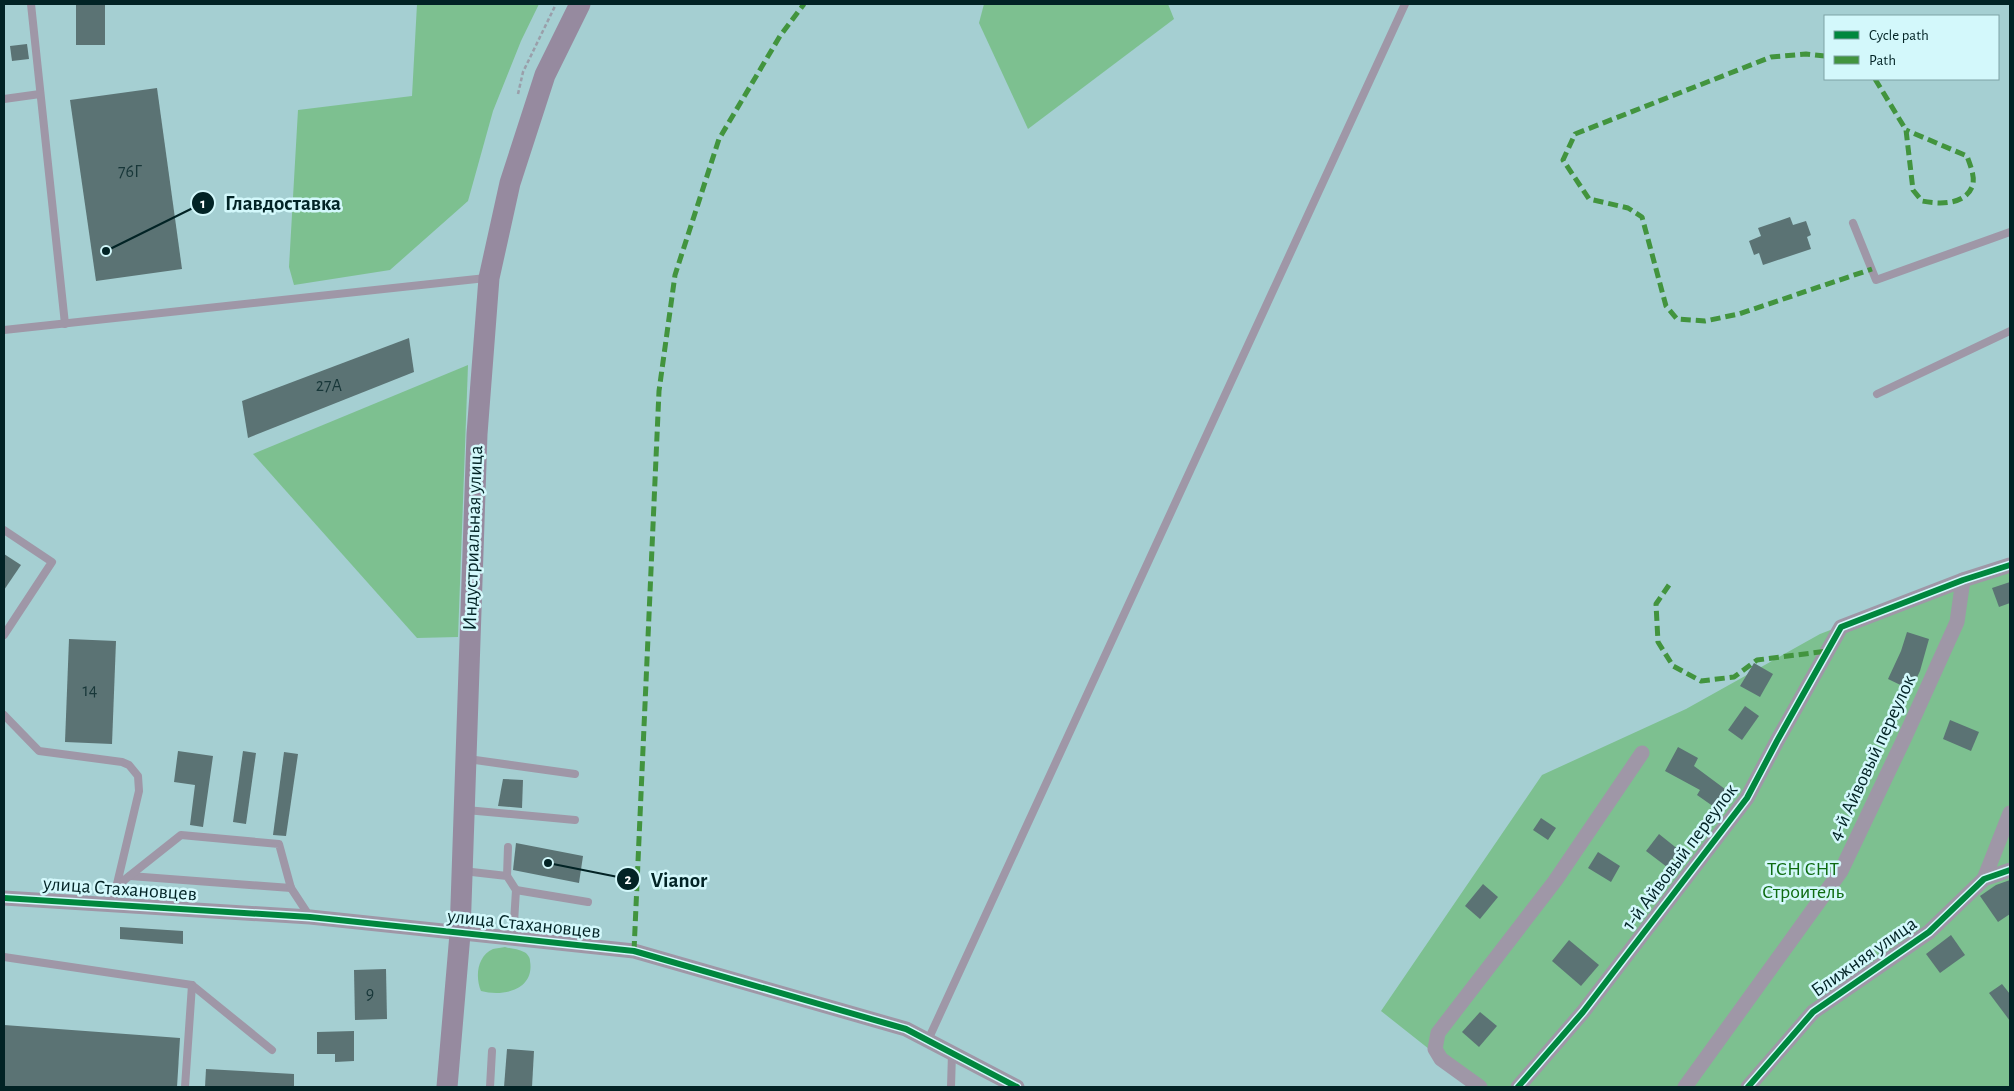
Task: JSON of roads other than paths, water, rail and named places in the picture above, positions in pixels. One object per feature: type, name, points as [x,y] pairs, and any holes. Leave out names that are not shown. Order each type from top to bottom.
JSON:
[{"type":"main road","name":"Индустриальная улица","points":[[447,1087],[460,934],[476,434],[489,278],[510,183],[545,75],[580,4]]},
{"type":"street","points":[[1963,580],[2010,565]]},
{"type":"street","name":"1-й Айвовый переулок","points":[[1518,1087],[1583,1012],[1747,798],[1841,627],[1963,580]]},
{"type":"street","name":"4-й Айвовый переулок","points":[[1685,1087],[1768,969],[1841,871],[1957,622],[1963,580]]},
{"type":"street","points":[[1480,1087],[1441,1059],[1436,1049],[1438,1033],[1555,880],[1642,753]]},
{"type":"street","points":[[1984,879],[2010,813]]},
{"type":"street","name":"Ближняя улица","points":[[1748,1087],[1813,1012],[1930,932],[1984,879],[2010,870]]},
{"type":"street","name":"улица Стахановцев","points":[[4,898],[310,917],[634,951],[906,1028],[1017,1087]]},
{"type":"lane","points":[[31,4],[65,324]]},
{"type":"lane","points":[[928,1040],[1404,4]]},
{"type":"lane","points":[[4,99],[40,94]]},
{"type":"lane","points":[[1853,223],[1876,280],[2010,232]]},
{"type":"lane","points":[[4,330],[489,278]]},
{"type":"lane","points":[[1877,394],[2010,331]]},
{"type":"lane","points":[[4,530],[52,562],[4,633]]},
{"type":"lane","points":[[4,715],[39,751],[122,762],[135,770],[140,784],[139,792],[112,905]]},
{"type":"lane","points":[[466,759],[575,774]]},
{"type":"lane","points":[[464,810],[574,820]]},
{"type":"lane","points":[[118,885],[182,835],[279,844],[291,888],[310,917]]},
{"type":"lane","points":[[508,847],[507,876],[516,890],[513,939]]},
{"type":"lane","points":[[462,871],[507,876]]},
{"type":"lane","points":[[130,876],[291,888]]},
{"type":"lane","points":[[516,890],[588,902]]},
{"type":"lane","points":[[4,957],[192,985],[272,1050]]},
{"type":"lane","points":[[185,1087],[192,985]]},
{"type":"lane","points":[[490,1087],[492,1051]]},
{"type":"lane","points":[[951,1087],[952,1053]]},
{"type":"place","name":"Главдоставка","points":[[106,251]]},
{"type":"place","name":"Vianor","points":[[548,863]]},
{"type":"park label","name":"ТСН СНТ Строитель","points":[[1803,880]]}]
